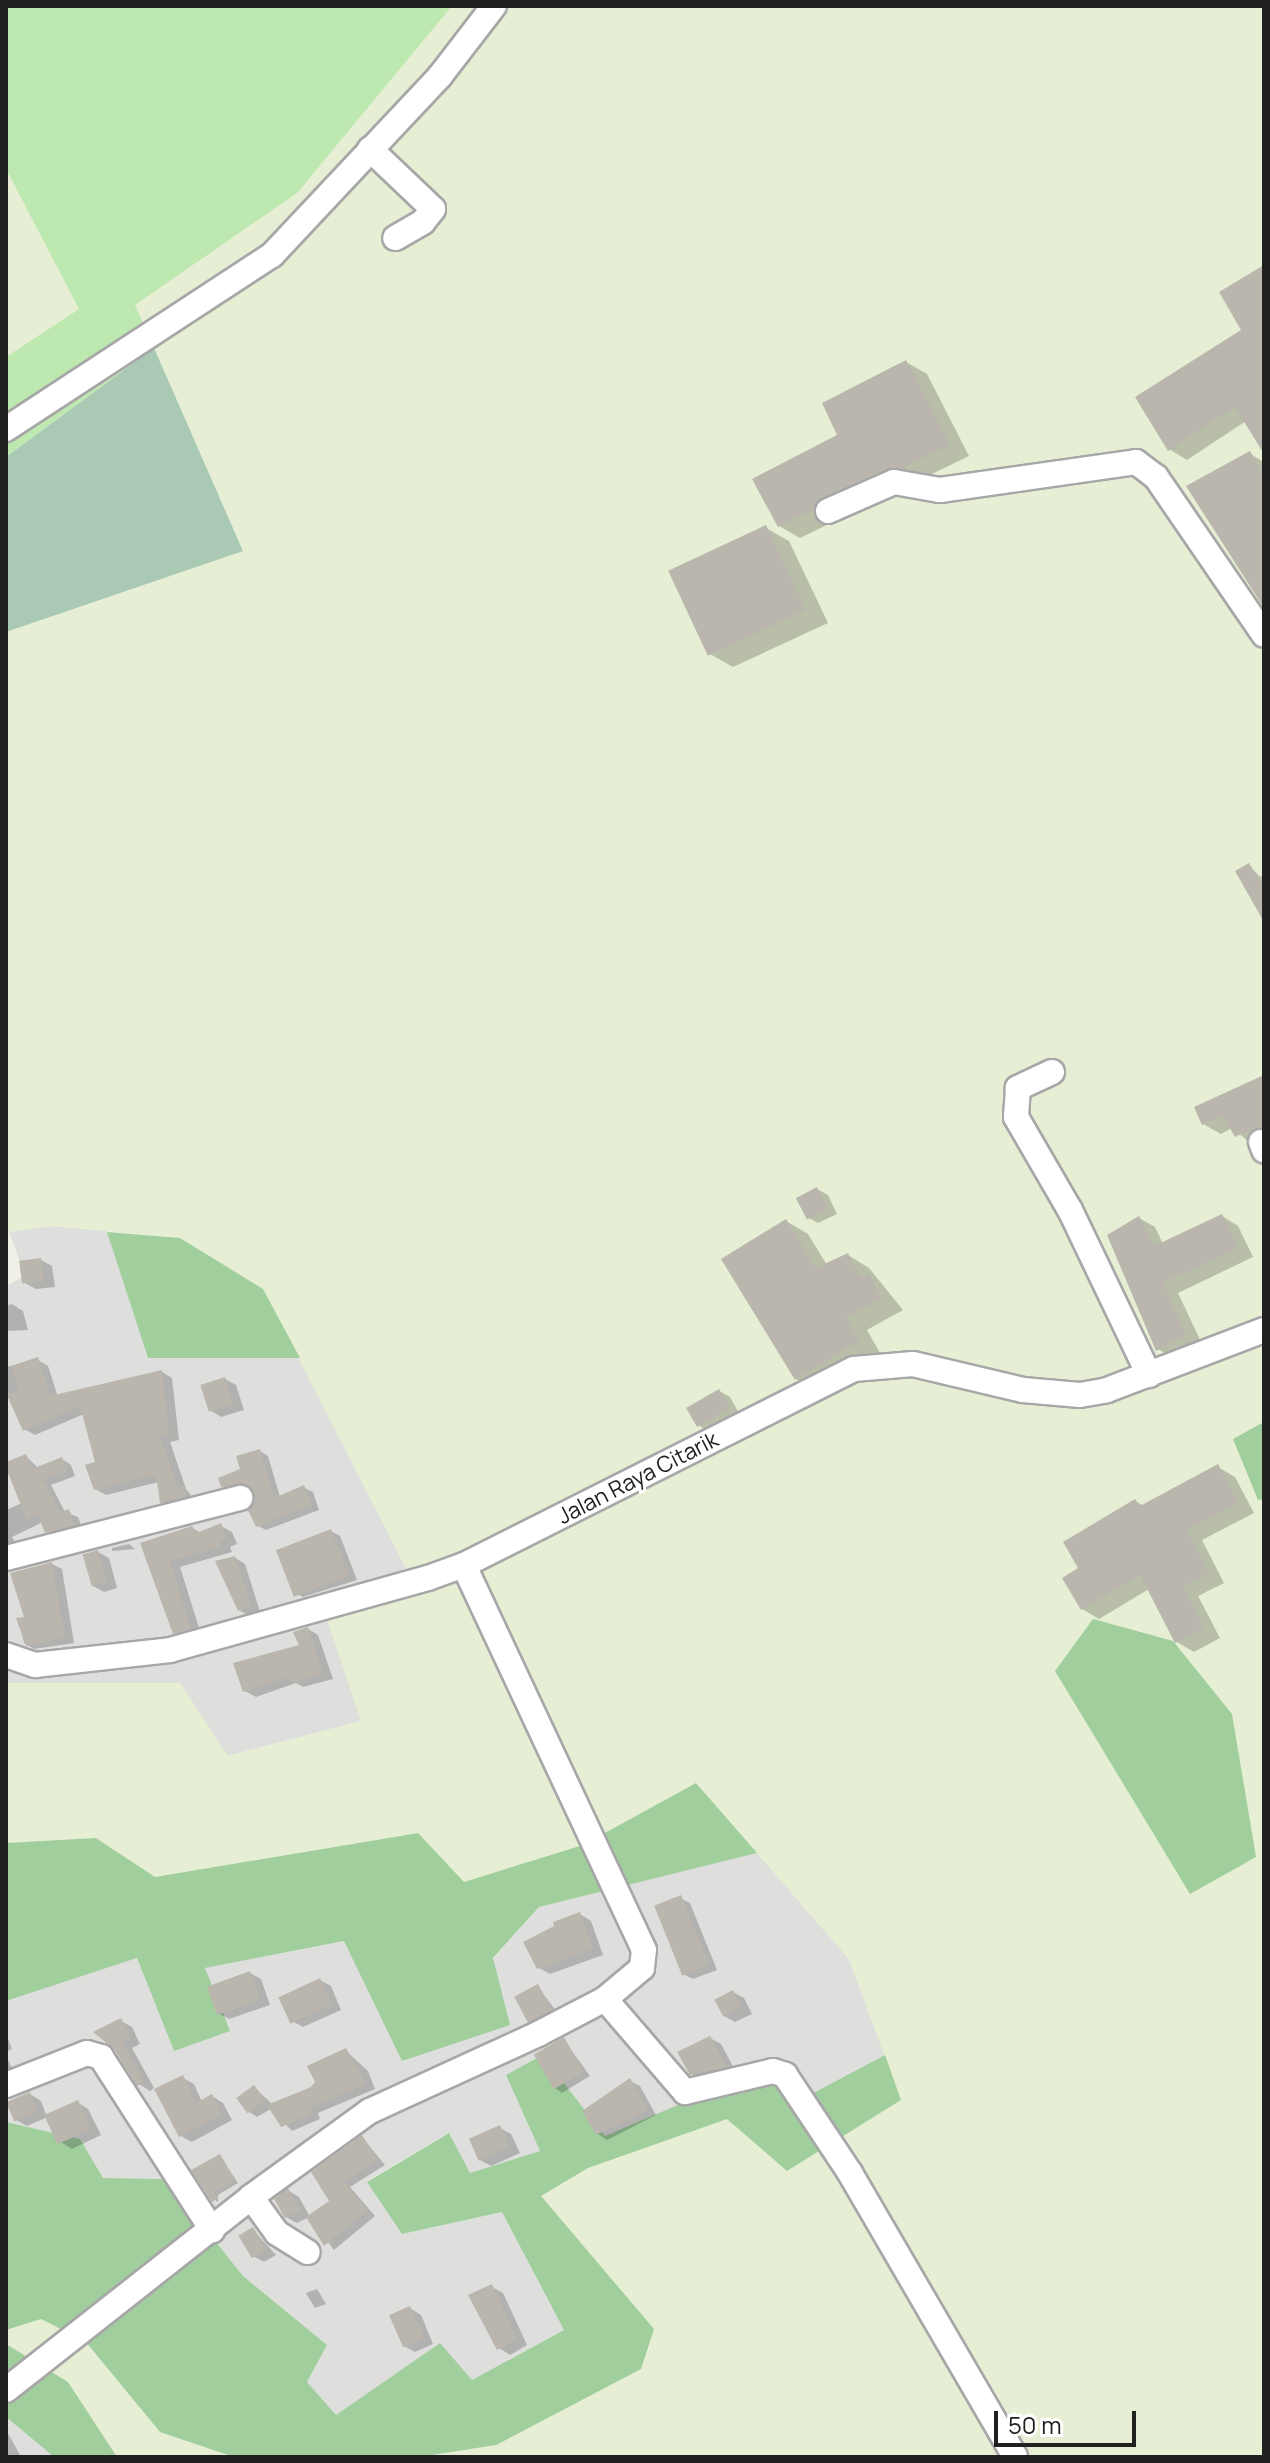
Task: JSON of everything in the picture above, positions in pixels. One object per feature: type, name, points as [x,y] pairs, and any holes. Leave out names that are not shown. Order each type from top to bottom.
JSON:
[{"type":"street","points":[[6,429],[267,259],[440,76],[494,6]]},
{"type":"street","points":[[370,149],[433,209],[423,222],[395,238]]},
{"type":"street","points":[[828,511],[894,482],[940,490],[1136,462],[1156,477],[1264,635]]},
{"type":"street","points":[[1052,1072],[1018,1088],[1016,1117],[1070,1210],[1149,1375]]},
{"type":"street","name":"Jalan Raya Citarik","points":[[6,1655],[35,1665],[170,1650],[464,1565],[854,1369],[884,1362],[913,1364],[1023,1390],[1080,1395],[1149,1375],[1264,1330]]},
{"type":"street","points":[[6,1558],[240,1498]]},
{"type":"street","points":[[6,2390],[251,2197],[370,2111],[605,1999],[642,1968],[644,1950],[464,1565]]},
{"type":"street","points":[[605,1999],[685,2092],[773,2071],[785,2075],[850,2173],[1015,2457]]},
{"type":"street","points":[[6,2085],[87,2053],[101,2057],[212,2230]]},
{"type":"street","points":[[251,2197],[277,2233],[308,2252]]},
{"type":"shaded area","points":[[52,1226],[107,1231],[148,1358],[300,1358],[417,1591],[361,1721],[227,1756],[180,1683],[6,1683],[6,1287],[25,1275],[9,1232]]},
{"type":"shaded area","points":[[757,1853],[849,1959],[885,2055],[804,2098],[758,2071],[605,2137],[542,2055],[506,2075],[540,2151],[470,2173],[448,2133],[367,2181],[402,2234],[502,2212],[564,2330],[472,2380],[439,2344],[336,2415],[307,2382],[327,2345],[243,2276],[166,2179],[103,2178],[80,2139],[6,2122],[6,2001],[137,1958],[174,2051],[204,1968],[345,1941],[403,2061],[539,1907]]},
{"type":"shaded area","points":[[6,2417],[54,2457],[6,2457]]},
{"type":"green space","points":[[6,6],[452,6],[297,193],[135,305],[154,348],[6,457],[6,357],[79,309],[6,169]]},
{"type":"green space","points":[[452,6],[1264,6],[1264,2457],[419,2457],[496,2445],[654,2329],[540,2197],[588,2168],[727,2118],[901,2101],[849,1959],[696,1783],[583,1845],[464,1883],[417,1833],[155,1877],[96,1838],[6,1843],[6,1683],[180,1683],[228,1756],[361,1721],[325,1614],[417,1590],[263,1289],[180,1238],[52,1226],[6,1232],[6,632],[243,550],[135,305],[297,193]]},
{"type":"green space","points":[[6,169],[79,309],[6,357]]},
{"type":"green space","points":[[154,348],[243,551],[6,632],[6,457]]},
{"type":"green space","points":[[107,1232],[180,1238],[263,1289],[300,1358],[148,1358]]},
{"type":"green space","points":[[1264,1422],[1264,1499],[1258,1500],[1233,1439]]},
{"type":"green space","points":[[1093,1619],[1173,1641],[1232,1714],[1256,1857],[1190,1894],[1055,1671]]},
{"type":"green space","points":[[696,1783],[757,1853],[539,1907],[493,1958],[510,2025],[402,2061],[344,1941],[205,1968],[230,2031],[174,2051],[137,1958],[6,2001],[6,1843],[96,1838],[155,1877],[418,1833],[464,1882],[583,1845]]},
{"type":"green space","points":[[542,2055],[605,2136],[758,2071],[804,2098],[885,2055],[901,2100],[787,2171],[727,2119],[588,2168],[541,2196],[654,2329],[641,2369],[496,2445],[419,2457],[234,2457],[160,2432],[85,2341],[41,2319],[6,2330],[6,2122],[80,2139],[103,2178],[166,2179],[243,2276],[327,2345],[307,2382],[336,2415],[440,2343],[472,2380],[564,2330],[502,2212],[402,2234],[367,2182],[449,2133],[470,2173],[540,2151],[506,2075]]},
{"type":"green space","points":[[41,2318],[85,2342],[160,2432],[234,2457],[117,2457],[68,2382],[6,2344],[6,2330]]},
{"type":"green space","points":[[6,2344],[68,2382],[117,2457],[54,2457],[6,2417]]},
{"type":"building","points":[[1264,265],[1264,454],[1235,407],[1168,451],[1135,397],[1241,330],[1219,292]]},
{"type":"building","points":[[906,360],[950,444],[903,468],[888,468],[822,497],[813,509],[778,527],[752,479],[837,435],[822,403]]},
{"type":"building","points":[[1250,451],[1264,477],[1264,608],[1186,486]]},
{"type":"building","points":[[766,525],[806,610],[708,656],[668,571]]},
{"type":"building","points":[[1249,863],[1264,890],[1264,922],[1235,871]]},
{"type":"building","points":[[1264,1075],[1264,1123],[1235,1137],[1223,1116],[1202,1125],[1194,1107]]},
{"type":"building","points":[[817,1187],[828,1208],[807,1219],[796,1198]]},
{"type":"building","points":[[1222,1214],[1238,1248],[1163,1283],[1186,1335],[1156,1351],[1107,1235],[1139,1216],[1154,1246]]},
{"type":"building","points":[[786,1219],[816,1268],[848,1253],[860,1278],[868,1274],[882,1298],[846,1318],[860,1340],[795,1380],[721,1259]]},
{"type":"building","points":[[41,1258],[44,1281],[22,1284],[19,1261]]},
{"type":"building","points":[[38,1357],[50,1396],[162,1370],[169,1434],[160,1436],[178,1488],[185,1486],[186,1496],[160,1503],[156,1475],[94,1490],[85,1465],[95,1462],[80,1406],[23,1431],[7,1395],[19,1390],[11,1366]]},
{"type":"building","points":[[225,1377],[234,1404],[209,1412],[200,1385]]},
{"type":"building","points":[[719,1389],[730,1408],[697,1427],[686,1408]]},
{"type":"building","points":[[260,1449],[274,1498],[304,1485],[312,1505],[256,1527],[248,1510],[255,1501],[251,1488],[243,1483],[221,1487],[218,1478],[240,1469],[236,1456]]},
{"type":"building","points":[[26,1454],[32,1469],[62,1457],[67,1471],[43,1480],[60,1512],[69,1509],[75,1525],[45,1533],[38,1515],[27,1520],[6,1468],[6,1462]]},
{"type":"building","points":[[1218,1464],[1238,1503],[1186,1530],[1209,1573],[1183,1586],[1204,1628],[1175,1643],[1140,1575],[1081,1610],[1062,1578],[1078,1568],[1063,1542],[1135,1499],[1140,1506]]},
{"type":"building","points":[[221,1523],[227,1538],[220,1541],[222,1546],[170,1561],[191,1629],[173,1634],[140,1543],[192,1526],[197,1533]]},
{"type":"building","points":[[331,1529],[349,1576],[294,1597],[276,1550]]},
{"type":"building","points":[[98,1550],[107,1582],[92,1586],[83,1554]]},
{"type":"building","points":[[235,1556],[251,1606],[238,1611],[215,1561]]},
{"type":"building","points":[[52,1562],[65,1638],[26,1646],[16,1618],[24,1617],[10,1573]]},
{"type":"building","points":[[308,1627],[323,1673],[291,1683],[289,1677],[243,1692],[233,1663],[299,1645],[293,1632]]},
{"type":"building","points":[[681,1895],[709,1965],[682,1975],[654,1906]]},
{"type":"building","points":[[580,1912],[593,1949],[537,1969],[523,1942],[554,1926],[553,1922]]},
{"type":"building","points":[[250,1971],[260,1999],[217,2015],[207,1987]]},
{"type":"building","points":[[320,1978],[332,2004],[291,2024],[278,1997]]},
{"type":"building","points":[[538,1984],[552,2010],[528,2023],[514,1997]]},
{"type":"building","points":[[733,1990],[742,2007],[723,2017],[714,2000]]},
{"type":"building","points":[[121,2018],[131,2038],[123,2042],[144,2082],[137,2086],[114,2049],[93,2032]]},
{"type":"building","points":[[710,2036],[727,2067],[690,2075],[677,2052]]},
{"type":"building","points":[[564,2037],[584,2072],[554,2089],[534,2054]]},
{"type":"building","points":[[346,2048],[366,2084],[310,2108],[312,2114],[281,2127],[267,2105],[311,2087],[315,2082],[307,2066]]},
{"type":"building","points":[[183,2075],[196,2103],[212,2094],[222,2114],[179,2137],[154,2089]]},
{"type":"building","points":[[630,2078],[648,2110],[596,2135],[582,2111]]},
{"type":"building","points":[[254,2085],[265,2100],[247,2113],[236,2098]]},
{"type":"building","points":[[30,2092],[38,2111],[14,2121],[6,2102]]},
{"type":"building","points":[[78,2100],[91,2129],[57,2144],[44,2115]]},
{"type":"building","points":[[500,2125],[510,2147],[479,2161],[469,2139]]},
{"type":"building","points":[[362,2135],[378,2160],[344,2182],[368,2211],[324,2246],[306,2217],[329,2201],[311,2172]]},
{"type":"building","points":[[220,2154],[235,2180],[214,2192],[218,2198],[212,2202],[191,2170]]},
{"type":"building","points":[[288,2188],[300,2211],[285,2218],[274,2199]]},
{"type":"building","points":[[253,2227],[266,2249],[252,2258],[238,2236]]},
{"type":"building","points":[[492,2284],[517,2339],[497,2350],[468,2295]]},
{"type":"building","points":[[410,2306],[424,2338],[403,2347],[389,2315]]}]
